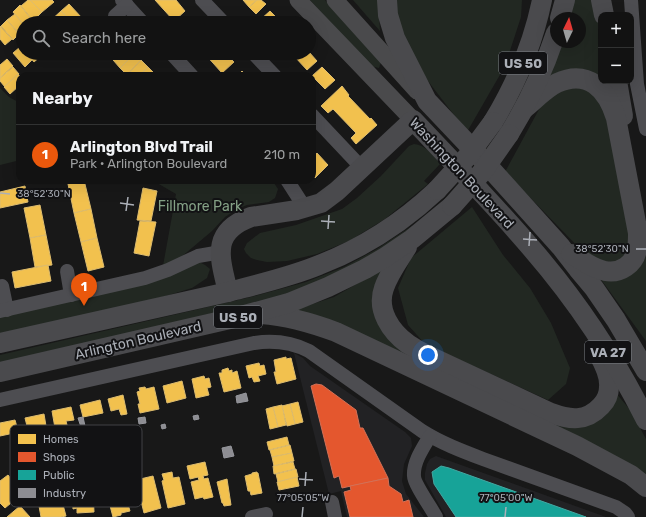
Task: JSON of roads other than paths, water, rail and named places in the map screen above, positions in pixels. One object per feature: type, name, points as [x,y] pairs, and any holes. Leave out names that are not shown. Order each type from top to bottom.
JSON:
[{"type":"highway","points":[[387,0],[388,15],[395,38],[427,101]]},
{"type":"highway","points":[[533,0],[534,30]]},
{"type":"highway","name":"Arlington Boulevard","points":[[0,344],[228,292],[285,277],[318,266],[343,255],[392,227],[437,190],[467,157],[493,122],[511,90],[528,51],[542,0]]},
{"type":"highway","points":[[562,12],[565,0]]},
{"type":"highway","points":[[601,0],[603,12]]},
{"type":"highway","name":"Arlington Boulevard","points":[[0,372],[254,313],[289,303],[335,284],[384,258],[412,240],[452,206],[483,171],[525,108],[543,70],[551,48]]},
{"type":"highway","points":[[525,108],[555,84],[579,78],[594,83],[601,89],[610,102],[616,118],[638,233],[638,248],[636,254],[629,265],[623,269],[612,272],[593,266],[561,247]]},
{"type":"highway","points":[[618,84],[646,233]]},
{"type":"highway","name":"Washington Boulevard","points":[[427,101],[481,158],[561,247],[602,299],[646,371]]},
{"type":"highway","points":[[228,292],[222,267],[221,252],[222,242],[227,232],[232,227],[244,220],[257,216],[305,208],[322,203],[337,191],[413,120]]},
{"type":"highway","name":"Washington Boulevard","points":[[413,120],[541,259],[586,318],[603,344],[646,420]]},
{"type":"highway","points":[[412,240],[390,275],[382,295],[382,308],[384,314],[396,333],[409,345],[427,355],[542,409],[563,417],[576,419],[593,414],[603,404],[608,394],[609,383],[607,372],[584,330],[567,293]]},
{"type":"highway","points":[[254,313],[271,314],[310,323],[336,332],[577,446],[618,467],[646,487]]},
{"type":"main road","name":"Washington Boulevard","points":[[298,0],[313,16]]},
{"type":"main road","name":"Washington Boulevard","points":[[335,0],[427,101]]},
{"type":"main road","name":"Washington Boulevard","points":[[316,19],[413,120]]},
{"type":"street","points":[[202,0],[217,16]]},
{"type":"street","points":[[631,0],[637,84],[646,129]]},
{"type":"street","points":[[115,16],[124,3],[136,16]]},
{"type":"street","points":[[177,60],[188,72]]},
{"type":"street","points":[[260,60],[271,72]]},
{"type":"street","points":[[316,119],[362,168]]},
{"type":"street","points":[[290,184],[305,208]]},
{"type":"street","points":[[2,286],[4,311],[145,278],[168,270],[198,256],[221,252]]},
{"type":"street","points":[[66,271],[72,295]]},
{"type":"street","name":"Arlington Boulevard","points":[[0,400],[254,343],[270,341],[296,346],[309,351],[430,436]]},
{"type":"street","points":[[436,517],[414,476],[418,458],[430,436],[472,455],[616,507],[628,517]]},
{"type":"street","points":[[332,502],[335,517]]},
{"type":"street","points":[[252,517],[266,514]]},
{"type":"place","name":"Arlington Blvd Trail","points":[[84,306]]},
{"type":"park label","name":"Fillmore Park","points":[[200,206]]}]
